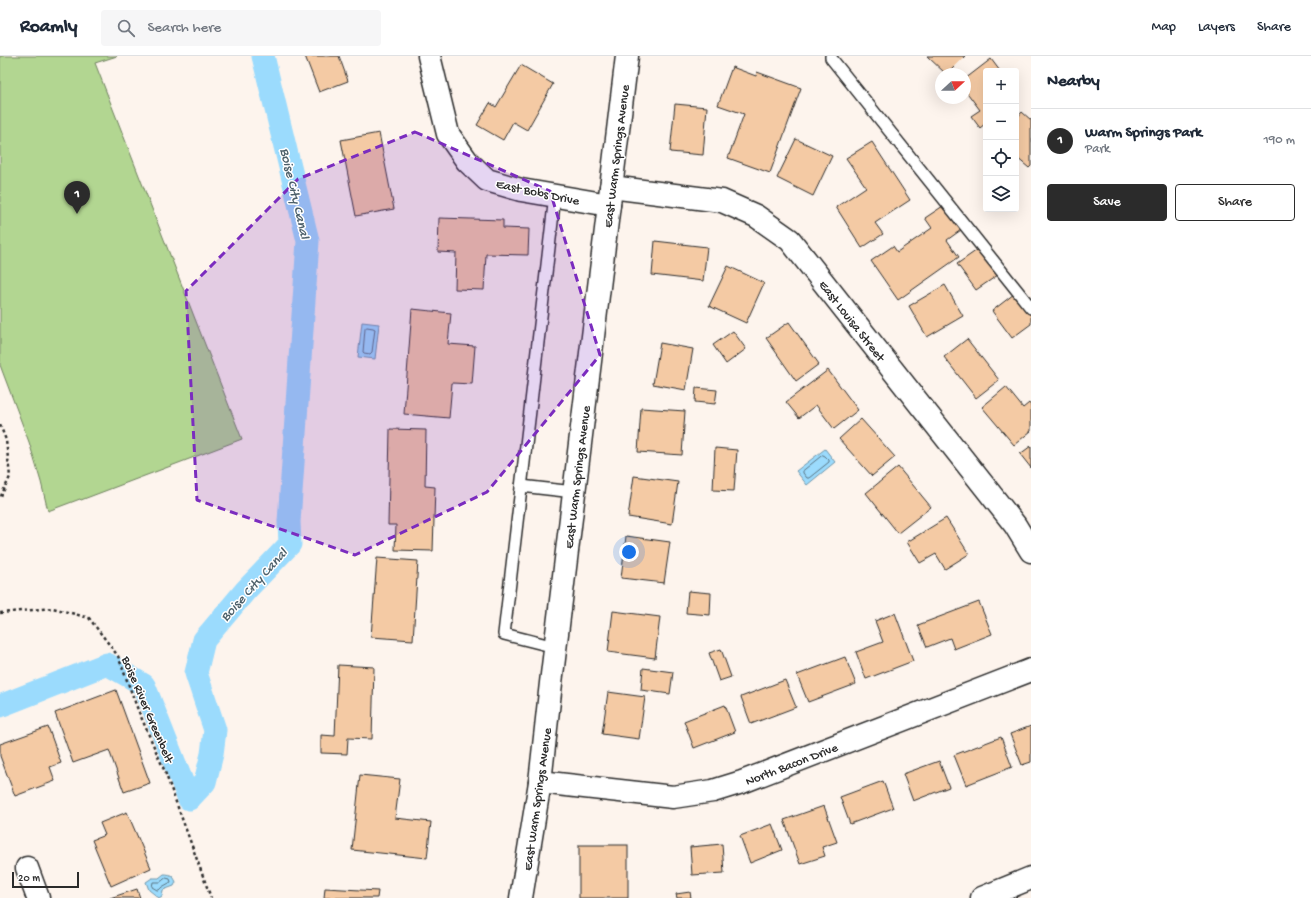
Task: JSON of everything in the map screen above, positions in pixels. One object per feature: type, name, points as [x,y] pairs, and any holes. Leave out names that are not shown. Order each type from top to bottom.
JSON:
[{"type":"street","name":"East Bobs Drive","points":[[429,56],[448,134],[467,161],[487,180],[521,190],[555,196],[610,196]]},
{"type":"street","name":"East Warm Springs Avenue","points":[[521,898],[540,782],[627,56]]},
{"type":"street","name":"East Louisa Street","points":[[610,196],[722,201],[756,216],[790,240],[1015,525],[1031,551]]},
{"type":"street","name":"North Bacon Drive","points":[[540,782],[673,797],[713,792],[1031,670]]},
{"type":"street","points":[[27,868],[38,898]]},
{"type":"street","points":[[982,898],[1031,878]]},
{"type":"lane","points":[[831,56],[831,58],[1031,308]]},
{"type":"lane","points":[[555,196],[504,634],[555,647]]},
{"type":"lane","points":[[521,486],[574,492]]},
{"type":"path","points":[[0,425],[6,440],[10,477],[0,498]]},
{"type":"path","name":"Boise River Greenbelt","points":[[0,613],[53,608],[89,618],[118,656],[165,772],[211,898]]},
{"type":"highlighted area","points":[[415,132],[550,191],[600,355],[487,492],[355,555],[197,500],[186,291],[298,179]]},
{"type":"green space","points":[[0,56],[117,56],[95,63],[242,439],[48,511],[29,442],[0,365]]},
{"type":"water","points":[[362,322],[379,324],[375,359],[358,357]]},
{"type":"water","points":[[825,449],[835,462],[807,485],[796,471]]},
{"type":"water","points":[[164,874],[171,875],[176,882],[174,886],[163,890],[162,896],[159,898],[149,890],[146,882],[152,878],[159,878]]},
{"type":"building","points":[[305,56],[339,56],[348,81],[319,92]]},
{"type":"building","points":[[927,56],[965,56],[953,68],[940,68]]},
{"type":"building","points":[[991,59],[998,68],[983,68],[983,126],[980,128],[971,116],[980,110],[971,98],[971,74]]},
{"type":"building","points":[[521,65],[553,84],[527,130],[513,122],[503,140],[477,125],[490,103],[496,107]]},
{"type":"building","points":[[732,67],[756,76],[757,72],[801,88],[770,173],[728,158],[744,114],[718,105]]},
{"type":"building","points":[[675,104],[707,107],[703,155],[670,152]]},
{"type":"building","points":[[1022,112],[1031,120],[1031,166],[1029,168],[1019,160],[1019,116]]},
{"type":"building","points":[[379,133],[394,209],[356,216],[341,140]]},
{"type":"building","points":[[796,139],[832,156],[813,196],[777,178]]},
{"type":"building","points":[[872,142],[910,200],[875,223],[883,234],[862,248],[836,207],[866,187],[846,158]]},
{"type":"building","points":[[943,206],[961,230],[947,240],[959,257],[898,300],[871,261],[893,246],[897,252],[932,228],[925,218]]},
{"type":"building","points":[[439,218],[503,220],[503,228],[529,229],[528,255],[486,254],[484,290],[455,289],[456,253],[438,252]]},
{"type":"building","points":[[655,241],[707,247],[703,281],[652,275]]},
{"type":"building","points":[[980,248],[998,275],[976,290],[957,264]]},
{"type":"building","points":[[728,266],[764,283],[746,323],[709,306]]},
{"type":"building","points":[[945,285],[963,316],[927,337],[909,306]]},
{"type":"building","points":[[1014,294],[1031,315],[1031,324],[1012,338],[992,311]]},
{"type":"building","points":[[412,309],[451,313],[448,344],[475,346],[472,384],[452,383],[449,418],[404,414]]},
{"type":"building","points":[[789,322],[819,364],[796,381],[766,338]]},
{"type":"building","points":[[733,331],[746,349],[726,364],[713,345]]},
{"type":"building","points":[[967,339],[999,380],[976,398],[944,357]]},
{"type":"building","points":[[660,343],[693,349],[686,390],[653,384]]},
{"type":"building","points":[[828,370],[858,410],[834,429],[816,405],[799,418],[786,402]]},
{"type":"building","points":[[1006,387],[1023,408],[1029,403],[1031,406],[1031,431],[1014,445],[982,407]]},
{"type":"building","points":[[696,388],[717,390],[715,404],[695,402]]},
{"type":"building","points":[[641,408],[685,411],[682,455],[638,452]]},
{"type":"building","points":[[861,419],[895,457],[872,476],[839,439]]},
{"type":"building","points":[[390,429],[426,430],[425,486],[435,487],[433,551],[395,550],[396,525],[388,525]]},
{"type":"building","points":[[1031,446],[1031,468],[1020,454]]},
{"type":"building","points":[[715,448],[737,450],[734,491],[713,490]]},
{"type":"building","points":[[898,467],[931,507],[898,533],[866,493]]},
{"type":"building","points":[[634,476],[678,482],[672,524],[628,517]]},
{"type":"building","points":[[946,518],[969,554],[945,569],[936,554],[920,563],[907,542]]},
{"type":"building","points":[[626,536],[670,542],[664,583],[621,578]]},
{"type":"building","points":[[377,558],[418,561],[413,640],[371,637]]},
{"type":"building","points":[[688,591],[711,593],[710,615],[686,613]]},
{"type":"building","points":[[979,602],[992,634],[954,649],[950,638],[927,647],[918,625]]},
{"type":"building","points":[[613,611],[660,617],[655,658],[608,652]]},
{"type":"building","points":[[895,613],[913,661],[866,679],[856,652],[883,642],[875,621]]},
{"type":"building","points":[[721,649],[731,677],[719,681],[709,653]]},
{"type":"building","points":[[845,657],[856,684],[808,702],[797,675]]},
{"type":"building","points":[[338,665],[374,667],[372,739],[348,738],[347,754],[321,753],[321,735],[335,736]]},
{"type":"building","points":[[643,668],[673,672],[670,694],[641,690]]},
{"type":"building","points":[[785,680],[796,707],[751,724],[741,697]]},
{"type":"building","points":[[116,690],[150,783],[124,792],[109,750],[73,763],[55,713]]},
{"type":"building","points":[[608,692],[645,697],[639,739],[602,734]]},
{"type":"building","points":[[725,705],[735,732],[694,748],[684,721]]},
{"type":"building","points":[[1031,726],[1031,762],[1022,765],[1010,734]]},
{"type":"building","points":[[48,727],[61,763],[50,767],[55,781],[15,796],[0,756],[0,744]]},
{"type":"building","points":[[1001,737],[1012,767],[966,785],[954,755]]},
{"type":"building","points":[[939,761],[949,787],[913,801],[903,774]]},
{"type":"building","points":[[360,775],[400,779],[395,818],[431,822],[427,858],[352,850]]},
{"type":"building","points":[[883,781],[893,808],[850,824],[840,797]]},
{"type":"building","points":[[824,806],[837,842],[822,847],[825,856],[800,864],[784,820]]},
{"type":"building","points":[[127,812],[151,868],[111,886],[92,840],[105,835],[100,823]]},
{"type":"building","points":[[772,824],[782,850],[750,863],[740,836]]},
{"type":"building","points":[[722,844],[724,873],[692,875],[690,847]]},
{"type":"building","points":[[579,845],[628,845],[628,898],[579,898]]},
{"type":"building","points":[[325,888],[378,891],[377,898],[324,898]]},
{"type":"building","points":[[137,889],[140,898],[110,898]]},
{"type":"building","points":[[690,892],[691,898],[677,898],[676,894]]},
{"type":"waterway","name":"Boise City Canal","points":[[0,706],[107,664],[144,685],[189,799],[205,782],[212,754],[215,730],[196,673],[204,640],[246,590],[290,544],[289,522],[308,241],[263,56]]},
{"type":"place","name":"Warm Springs Park","points":[[77,214]]}]
